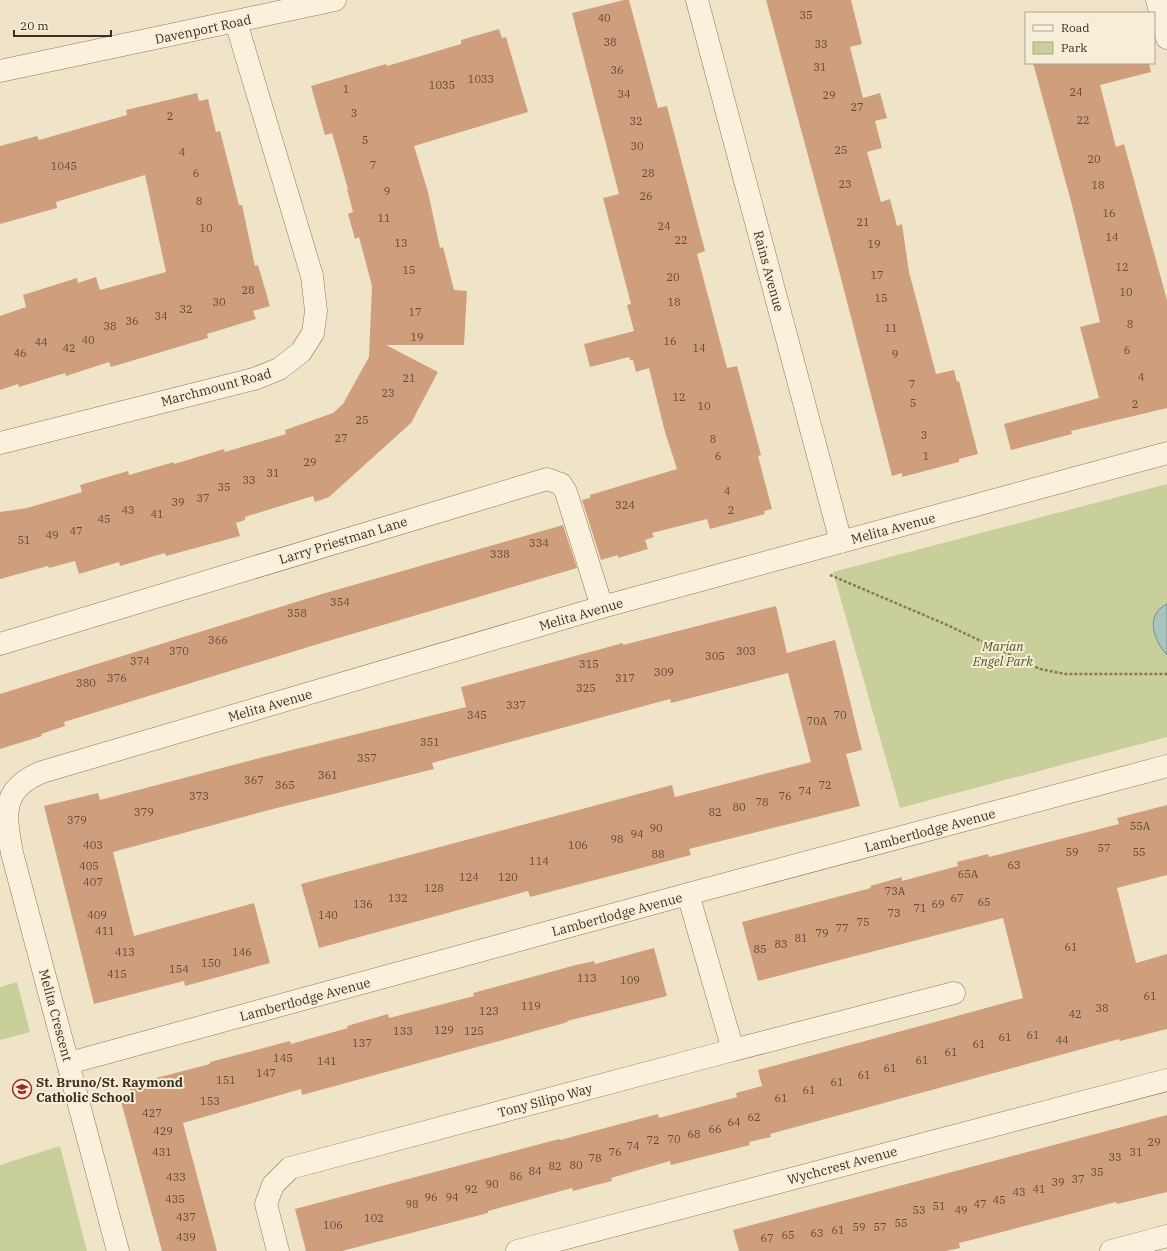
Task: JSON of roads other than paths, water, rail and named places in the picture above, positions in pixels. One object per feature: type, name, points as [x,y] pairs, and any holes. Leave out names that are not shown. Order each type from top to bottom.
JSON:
[{"type":"street","name":"Davenport Road","points":[[0,71],[335,0]]},
{"type":"street","name":"Rains Avenue","points":[[697,0],[841,542]]},
{"type":"street","points":[[1157,0],[1167,38]]},
{"type":"street","name":"Marchmount Road","points":[[0,443],[254,379],[280,369],[301,352],[313,333],[316,311],[312,276],[236,22]]},
{"type":"street","name":"Melita Avenue","points":[[8,802],[14,791],[22,783],[42,772],[602,607],[1167,453]]},
{"type":"street","name":"Larry Priestman Lane","points":[[0,644],[546,479],[561,484],[566,492],[602,607]]},
{"type":"street","name":"Lambertlodge Avenue","points":[[69,1063],[688,894],[1167,766]]},
{"type":"street","name":"Melita Crescent","points":[[8,802],[6,817],[12,853],[118,1251]]},
{"type":"street","points":[[688,894],[733,1050]]},
{"type":"street","name":"Tony Silipo Way","points":[[278,1251],[266,1204],[273,1184],[290,1168],[733,1050],[954,993]]},
{"type":"street","name":"Wychcrest Avenue","points":[[517,1251],[1167,1080]]},
{"type":"street","points":[[1111,1251],[1167,1236]]},
{"type":"water","points":[[1167,604],[1167,655],[1158,643],[1155,636],[1153,621],[1155,615]]},
{"type":"place","name":"St. Bruno/St. Raymond Catholic School","points":[[22,1089]]},
{"type":"park label","name":"Marian Engel Park","points":[[1003,654]]}]
